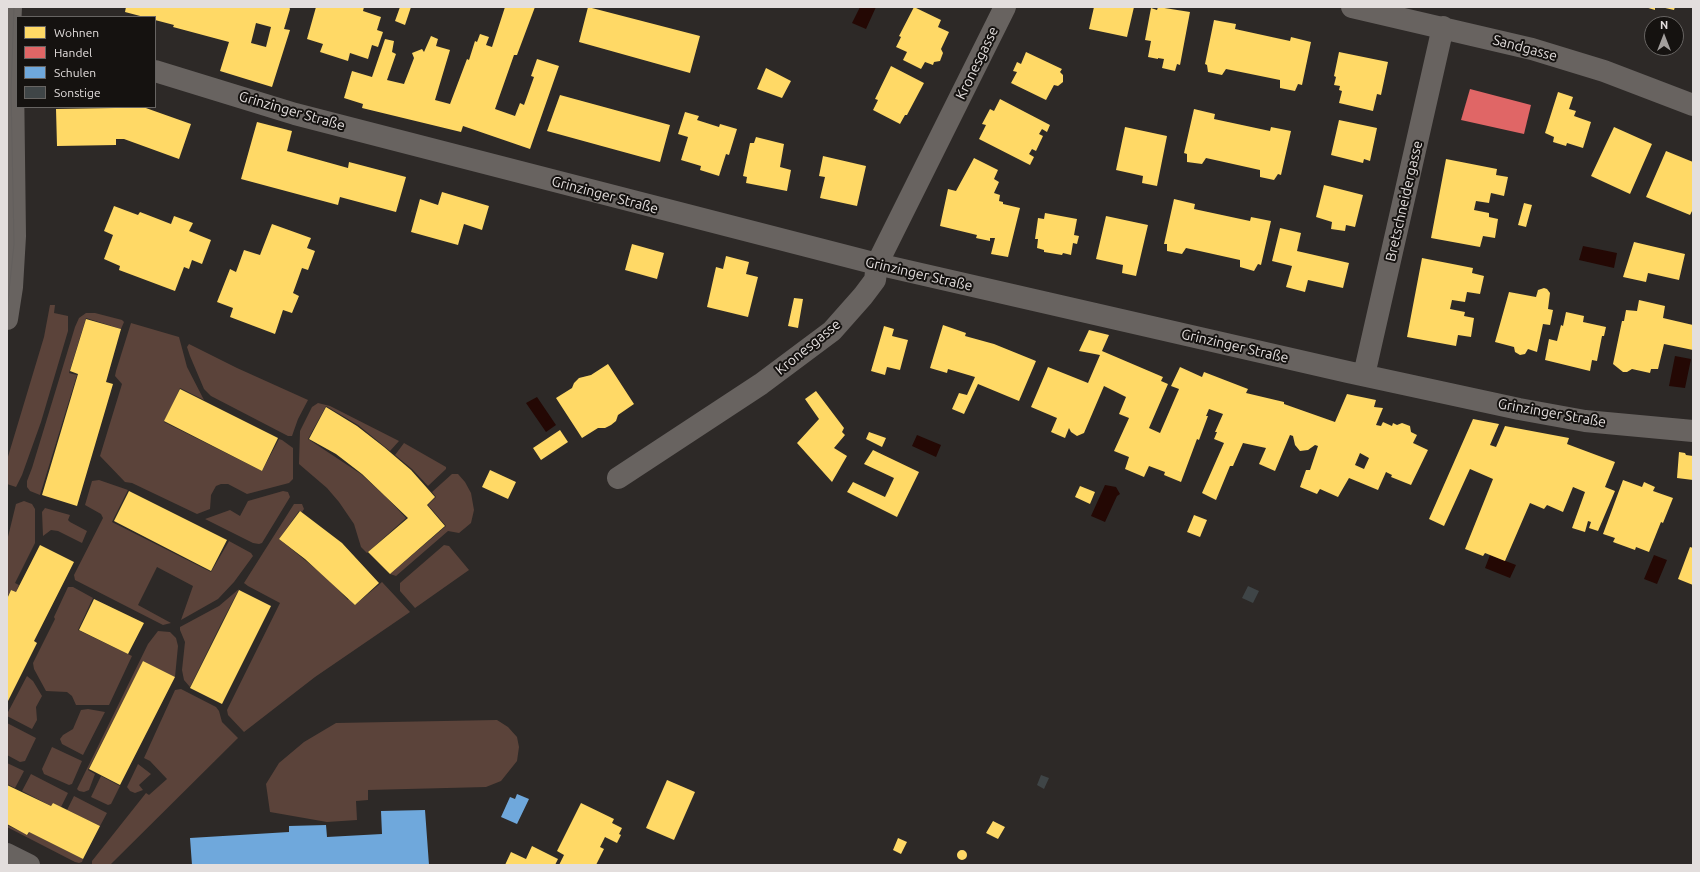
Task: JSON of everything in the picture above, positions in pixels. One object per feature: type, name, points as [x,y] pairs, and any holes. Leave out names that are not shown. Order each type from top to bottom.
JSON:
[{"type":"street","points":[[7,319],[12,287],[15,236],[11,7]]},
{"type":"street","name":"Kronesgasse","points":[[618,478],[761,384],[832,331],[863,296],[875,280],[877,264],[1004,7]]},
{"type":"street","name":"Sandgasse","points":[[1352,7],[1443,27],[1532,49],[1604,70],[1693,105]]},
{"type":"street","name":"Bretschneidergasse","points":[[1364,375],[1443,27]]},
{"type":"street","name":"Grinzinger Straße","points":[[156,71],[295,114],[877,264],[1519,409],[1585,421],[1693,431]]},
{"type":"street","points":[[7,854],[29,865]]},
{"type":"shaded area","points":[[860,7],[876,7],[866,29],[852,23]]},
{"type":"shaded area","points":[[1583,246],[1617,253],[1614,268],[1579,260]]},
{"type":"shaded area","points":[[50,305],[55,305],[54,313],[68,316],[68,331],[41,422],[22,475],[16,487],[7,484],[7,460],[44,337]]},
{"type":"shaded area","points":[[86,313],[95,313],[122,320],[124,322],[121,329],[86,318],[69,373],[77,375],[40,495],[30,491],[27,487],[27,481],[75,327],[79,318]]},
{"type":"shaded area","points":[[131,323],[179,337],[187,367],[204,400],[180,388],[164,422],[262,471],[279,439],[282,440],[293,448],[293,479],[289,483],[247,494],[228,484],[221,484],[216,486],[211,495],[210,509],[197,514],[132,483],[125,482],[100,456],[122,384],[115,376]]},
{"type":"shaded area","points":[[189,344],[237,368],[308,400],[298,419],[292,436],[288,436],[211,396],[204,389],[190,356],[187,347]]},
{"type":"shaded area","points":[[1675,356],[1691,359],[1685,388],[1669,386]]},
{"type":"shaded area","points":[[537,397],[556,425],[546,432],[526,403]]},
{"type":"shaded area","points":[[318,403],[330,406],[399,441],[390,451],[358,425],[326,406],[308,439],[361,474],[406,518],[367,553],[361,547],[354,524],[339,502],[327,488],[299,464],[300,431],[312,407]]},
{"type":"shaded area","points":[[917,435],[941,445],[936,457],[912,446]]},
{"type":"shaded area","points":[[404,443],[446,467],[446,469],[428,486],[412,469],[395,455]]},
{"type":"shaded area","points":[[452,474],[458,474],[465,482],[471,493],[474,510],[471,523],[459,533],[448,531],[396,576],[390,574],[446,526],[428,505],[436,497],[432,492]]},
{"type":"shaded area","points":[[99,480],[128,490],[112,522],[211,572],[229,541],[251,553],[253,556],[234,582],[218,599],[181,620],[193,586],[157,567],[138,605],[171,623],[163,625],[75,580],[74,575],[103,518],[101,514],[85,505],[92,481]]},
{"type":"shaded area","points":[[1105,485],[1116,487],[1120,494],[1117,496],[1105,522],[1091,516]]},
{"type":"shaded area","points":[[283,491],[288,492],[290,497],[262,543],[253,543],[205,519],[230,510],[240,516],[248,501]]},
{"type":"shaded area","points":[[24,501],[32,504],[35,509],[35,543],[15,583],[19,585],[16,592],[11,590],[7,598],[7,541],[16,504]]},
{"type":"shaded area","points":[[294,504],[302,504],[304,509],[302,512],[299,511],[279,539],[327,578],[348,600],[349,599],[355,605],[382,582],[410,612],[315,677],[244,732],[228,715],[227,710],[280,603],[244,583]]},
{"type":"shaded area","points":[[45,508],[70,515],[68,520],[70,522],[87,531],[82,543],[58,531],[51,530],[43,536],[42,512]]},
{"type":"shaded area","points":[[444,545],[449,546],[469,570],[415,608],[400,591],[400,583]]},
{"type":"shaded area","points":[[1490,555],[1516,565],[1510,578],[1485,568]]},
{"type":"shaded area","points":[[1654,555],[1667,560],[1657,584],[1644,579]]},
{"type":"shaded area","points":[[68,587],[73,587],[93,598],[78,630],[132,656],[109,705],[76,705],[72,696],[67,692],[46,691],[34,669],[33,663],[55,619],[54,617]]},
{"type":"shaded area","points":[[239,589],[190,687],[184,680],[182,670],[185,642],[180,627],[219,606]]},
{"type":"shaded area","points":[[158,631],[170,632],[176,638],[178,646],[175,677],[143,661],[88,770],[95,774],[89,790],[84,792],[79,791],[77,789],[148,644]]},
{"type":"shaded area","points":[[27,676],[33,681],[42,696],[36,707],[37,720],[32,729],[7,716]]},
{"type":"shaded area","points":[[181,689],[216,707],[219,711],[222,722],[238,738],[110,865],[92,865],[92,861],[146,793],[149,795],[167,779],[150,761],[144,758],[175,690]]},
{"type":"shaded area","points":[[88,709],[105,712],[83,755],[62,744],[60,739],[63,735],[73,729],[81,710]]},
{"type":"shaded area","points":[[497,720],[508,727],[517,737],[519,747],[517,761],[501,781],[486,787],[368,790],[368,800],[356,801],[357,820],[327,822],[270,812],[266,784],[279,763],[304,742],[336,723]]},
{"type":"shaded area","points":[[7,723],[36,738],[25,761],[20,762],[7,755]]},
{"type":"shaded area","points":[[52,747],[82,761],[72,784],[69,785],[44,774],[42,769]]},
{"type":"shaded area","points":[[7,763],[24,771],[15,788],[7,784]]},
{"type":"shaded area","points":[[138,764],[151,774],[139,785],[143,790],[135,793],[130,791],[127,787]]},
{"type":"shaded area","points":[[31,774],[68,793],[61,807],[53,803],[51,806],[22,791]]},
{"type":"shaded area","points":[[101,776],[120,786],[111,804],[108,805],[91,797]]},
{"type":"shaded area","points":[[74,796],[107,813],[100,826],[67,810]]},
{"type":"shaded area","points":[[7,825],[28,835],[29,832],[83,859],[82,862],[75,862],[7,827]]},
{"type":"building: Wohnen","points":[[126,7],[289,7],[290,9],[284,29],[290,30],[272,87],[220,71],[229,42],[173,27],[174,25],[156,20],[156,16],[140,16],[125,12]],"holes":[[[256,23],[271,27],[266,47],[251,43]]]},
{"type":"building: Wohnen","points":[[316,7],[364,7],[363,11],[381,17],[377,30],[383,32],[378,47],[372,45],[368,59],[350,53],[348,61],[320,52],[323,44],[307,39]]},
{"type":"building: Wohnen","points":[[400,7],[411,7],[405,25],[395,21]]},
{"type":"building: Wohnen","points":[[505,7],[535,7],[517,55],[514,55],[495,109],[515,116],[520,103],[524,105],[534,77],[531,76],[537,59],[559,66],[530,149],[463,126],[461,132],[362,108],[363,104],[344,98],[352,71],[372,77],[385,39],[394,41],[392,52],[396,54],[387,80],[404,84],[414,58],[412,53],[422,49],[424,52],[431,36],[438,39],[436,46],[450,50],[435,100],[450,104],[467,59],[469,60],[475,41],[477,42],[480,34],[489,37],[486,45],[492,47]]},
{"type":"building: Wohnen","points":[[588,7],[700,36],[690,73],[579,42]]},
{"type":"building: Wohnen","points":[[914,7],[941,20],[938,27],[949,32],[941,49],[943,53],[940,61],[934,62],[933,65],[925,62],[921,69],[903,60],[907,52],[896,47],[901,37],[899,36]]},
{"type":"building: Wohnen","points":[[1094,7],[1134,7],[1127,37],[1089,29]]},
{"type":"building: Wohnen","points":[[1158,7],[1190,12],[1180,65],[1177,64],[1175,71],[1162,68],[1164,59],[1148,57],[1151,41],[1145,40],[1151,8],[1157,10]]},
{"type":"building: Wohnen","points":[[1645,7],[1655,7],[1655,10]]},
{"type":"building: Wohnen","points":[[1661,7],[1675,7],[1674,10]]},
{"type":"building: Wohnen","points":[[1214,20],[1236,24],[1235,29],[1290,41],[1291,37],[1311,42],[1302,85],[1298,84],[1295,91],[1280,88],[1280,80],[1226,69],[1222,75],[1208,72],[1207,65],[1205,64]]},
{"type":"building: Wohnen","points":[[1026,52],[1062,69],[1060,72],[1063,75],[1063,82],[1058,86],[1054,85],[1046,100],[1011,83],[1017,72],[1013,71],[1017,62],[1021,64]]},
{"type":"building: Wohnen","points":[[1339,52],[1388,62],[1381,95],[1377,94],[1373,111],[1339,103],[1342,91],[1339,90],[1340,86],[1334,85],[1336,77],[1334,76]]},
{"type":"building: Wohnen","points":[[891,66],[924,83],[907,115],[905,115],[900,124],[873,110],[878,100],[875,99]]},
{"type":"building: Wohnen","points":[[766,68],[791,81],[782,98],[757,89]]},
{"type":"building: Wohnen","points":[[1558,92],[1573,97],[1569,109],[1576,111],[1574,116],[1591,122],[1583,148],[1567,143],[1566,146],[1553,142],[1554,137],[1545,133]]},
{"type":"building: Wohnen","points":[[560,95],[670,125],[660,162],[547,131]]},
{"type":"building: Wohnen","points":[[1000,99],[1050,125],[1047,132],[1042,129],[1039,134],[1043,136],[1036,151],[1032,149],[1029,154],[1034,157],[1030,165],[979,139],[986,125],[982,124],[990,109],[994,111]]},
{"type":"building: Wohnen","points":[[146,108],[191,124],[179,159],[124,139],[116,139],[116,145],[57,146],[56,109]]},
{"type":"building: Wohnen","points":[[1194,109],[1215,114],[1214,119],[1270,131],[1271,127],[1291,131],[1281,175],[1278,174],[1274,180],[1260,177],[1260,170],[1206,158],[1202,164],[1187,162],[1187,154],[1184,153]]},
{"type":"building: Wohnen","points":[[685,112],[699,116],[697,120],[719,127],[720,124],[737,129],[729,155],[726,154],[719,176],[700,170],[701,166],[681,160],[688,137],[678,134]]},
{"type":"building: Wohnen","points":[[1339,120],[1377,128],[1370,161],[1364,159],[1363,163],[1331,155]]},
{"type":"building: Wohnen","points":[[257,122],[292,131],[287,151],[348,168],[349,162],[406,177],[396,212],[340,197],[338,205],[241,179]]},
{"type":"building: Wohnen","points":[[1125,127],[1167,136],[1157,186],[1142,183],[1143,176],[1116,170]]},
{"type":"building: Wohnen","points":[[1614,127],[1652,144],[1630,194],[1591,176]]},
{"type":"building: Wohnen","points":[[756,137],[784,144],[780,167],[791,170],[787,191],[746,183],[747,177],[743,176],[750,143],[754,143]]},
{"type":"building: Wohnen","points":[[1666,151],[1693,162],[1693,209],[1690,215],[1646,197]]},
{"type":"building: Wohnen","points":[[823,156],[866,166],[857,206],[820,198],[825,177],[819,176]]},
{"type":"building: Wohnen","points":[[974,158],[998,170],[994,179],[999,182],[994,193],[1000,195],[999,201],[1003,202],[1003,204],[1020,208],[1008,257],[991,254],[995,238],[990,238],[990,241],[976,238],[977,235],[940,226],[948,189],[956,191]]},
{"type":"building: Wohnen","points":[[1446,159],[1497,169],[1496,175],[1508,177],[1504,196],[1491,193],[1489,203],[1476,201],[1474,210],[1489,213],[1489,217],[1498,219],[1495,238],[1483,236],[1480,247],[1431,238]]},
{"type":"building: Wohnen","points":[[1324,185],[1363,195],[1355,227],[1346,225],[1345,231],[1331,229],[1332,222],[1316,217]]},
{"type":"building: Wohnen","points":[[442,192],[489,206],[482,230],[464,224],[458,245],[411,232],[420,199],[438,205]]},
{"type":"building: Wohnen","points":[[1174,199],[1195,204],[1194,209],[1250,221],[1251,217],[1271,221],[1261,265],[1258,264],[1254,271],[1240,267],[1240,260],[1186,248],[1182,254],[1167,251],[1167,244],[1164,244]]},
{"type":"building: Wohnen","points":[[1524,203],[1532,205],[1526,227],[1518,225]]},
{"type":"building: Wohnen","points":[[114,206],[138,215],[140,212],[171,224],[174,216],[193,223],[189,231],[211,240],[202,264],[192,260],[189,269],[184,267],[175,291],[119,270],[120,266],[104,259],[113,235],[104,231]]},
{"type":"building: Wohnen","points":[[1045,213],[1077,219],[1074,235],[1079,236],[1077,244],[1073,243],[1071,255],[1044,252],[1044,250],[1037,248],[1038,239],[1035,239],[1038,218],[1044,219]]},
{"type":"building: Wohnen","points":[[1106,216],[1148,225],[1136,276],[1122,273],[1123,265],[1096,259]]},
{"type":"building: Wohnen","points":[[272,224],[311,238],[307,248],[315,251],[308,270],[302,268],[293,293],[299,296],[292,313],[283,310],[275,334],[230,317],[233,308],[217,302],[230,269],[236,272],[244,250],[260,255]]},
{"type":"building: Wohnen","points":[[1280,228],[1301,233],[1297,251],[1349,263],[1343,288],[1308,280],[1305,292],[1286,287],[1292,266],[1272,261]]},
{"type":"building: Wohnen","points":[[1634,242],[1685,254],[1679,280],[1648,273],[1646,282],[1623,277]]},
{"type":"building: Wohnen","points":[[632,244],[664,253],[657,279],[625,270]]},
{"type":"building: Wohnen","points":[[726,256],[749,262],[746,274],[758,277],[748,317],[707,307],[716,267],[723,269]]},
{"type":"building: Wohnen","points":[[1422,258],[1473,268],[1472,273],[1484,276],[1480,294],[1467,292],[1465,302],[1452,300],[1450,309],[1465,312],[1464,316],[1474,318],[1471,337],[1458,335],[1456,346],[1407,337]]},
{"type":"building: Wohnen","points":[[1544,288],[1550,293],[1548,309],[1553,310],[1550,325],[1543,324],[1537,352],[1528,349],[1525,354],[1520,355],[1515,352],[1514,347],[1495,342],[1509,292],[1536,297],[1538,290]]},
{"type":"building: Wohnen","points":[[794,298],[803,299],[798,328],[788,326]]},
{"type":"building: Wohnen","points":[[1639,300],[1665,306],[1663,318],[1693,325],[1693,350],[1664,344],[1658,369],[1651,369],[1650,373],[1632,369],[1627,372],[1623,372],[1613,364],[1622,321],[1624,321],[1626,310],[1637,311]]},
{"type":"building: Wohnen","points":[[1566,312],[1584,316],[1583,322],[1606,327],[1604,336],[1602,336],[1597,361],[1592,360],[1590,371],[1545,360],[1549,339],[1557,341],[1561,325],[1563,326]]},
{"type":"building: Wohnen","points":[[86,319],[121,329],[106,382],[113,384],[77,506],[42,495],[78,374],[70,371]]},
{"type":"building: Wohnen","points":[[943,325],[966,333],[965,336],[994,344],[1036,361],[1019,401],[978,384],[964,414],[952,409],[959,393],[967,395],[975,377],[948,369],[947,373],[930,368]]},
{"type":"building: Wohnen","points":[[884,326],[894,329],[892,336],[908,340],[900,370],[887,367],[885,375],[871,371]]},
{"type":"building: Wohnen","points":[[1089,330],[1109,335],[1102,351],[1163,377],[1161,381],[1168,384],[1149,428],[1160,433],[1179,389],[1171,386],[1180,367],[1202,377],[1204,372],[1248,389],[1246,393],[1284,402],[1284,404],[1335,422],[1347,394],[1376,400],[1374,407],[1383,408],[1376,425],[1381,426],[1383,422],[1392,426],[1393,423],[1397,425],[1402,423],[1410,426],[1411,432],[1417,435],[1413,443],[1428,450],[1411,485],[1391,477],[1392,475],[1386,472],[1378,490],[1349,478],[1338,497],[1320,489],[1317,494],[1300,487],[1306,470],[1310,470],[1318,446],[1315,445],[1308,450],[1300,451],[1295,445],[1293,436],[1290,435],[1275,471],[1259,464],[1266,448],[1243,443],[1233,466],[1230,466],[1216,500],[1202,493],[1224,443],[1214,439],[1217,432],[1215,432],[1223,414],[1209,409],[1199,440],[1197,439],[1181,482],[1164,475],[1165,472],[1149,466],[1144,477],[1125,469],[1129,457],[1114,451],[1129,418],[1119,414],[1126,397],[1104,386],[1084,433],[1077,436],[1071,432],[1069,428],[1065,438],[1051,432],[1057,418],[1031,407],[1048,367],[1088,383],[1100,355],[1079,351]],"holes":[[[1360,453],[1369,458],[1364,469],[1355,465]]]},
{"type":"building: Wohnen","points":[[608,364],[634,404],[618,415],[616,421],[611,425],[605,428],[598,428],[582,438],[556,398],[572,388],[574,383],[579,378],[591,375]]},
{"type":"building: Wohnen","points":[[180,389],[278,438],[262,471],[164,421]]},
{"type":"building: Wohnen","points":[[816,391],[844,428],[842,432],[845,435],[834,448],[847,456],[832,482],[797,443],[819,419],[805,399]]},
{"type":"building: Wohnen","points":[[326,407],[357,426],[384,447],[411,470],[435,497],[427,505],[445,526],[390,574],[368,552],[408,518],[362,474],[336,454],[309,439]]},
{"type":"building: Wohnen","points":[[1473,419],[1499,424],[1490,445],[1496,447],[1505,426],[1569,438],[1567,444],[1615,462],[1605,487],[1615,491],[1598,531],[1589,528],[1591,522],[1588,521],[1585,532],[1572,528],[1585,492],[1573,487],[1563,512],[1547,505],[1544,509],[1530,503],[1505,561],[1485,553],[1483,556],[1465,549],[1493,479],[1470,469],[1444,526],[1429,519]]},
{"type":"building: Wohnen","points":[[560,430],[568,442],[541,460],[533,448]]},
{"type":"building: Wohnen","points":[[869,432],[886,438],[882,447],[866,439]]},
{"type":"building: Wohnen","points":[[873,450],[919,472],[897,517],[847,492],[853,482],[885,497],[894,478],[864,464]]},
{"type":"building: Wohnen","points":[[1679,452],[1693,456],[1693,480],[1677,478]]},
{"type":"building: Wohnen","points":[[490,470],[516,482],[508,499],[482,487]]},
{"type":"building: Wohnen","points":[[1623,480],[1642,487],[1644,482],[1655,487],[1653,491],[1673,498],[1663,523],[1661,522],[1649,552],[1636,547],[1635,550],[1613,542],[1615,538],[1603,534]]},
{"type":"building: Wohnen","points":[[1080,486],[1095,492],[1090,504],[1075,497]]},
{"type":"building: Wohnen","points":[[129,491],[227,540],[211,571],[114,521]]},
{"type":"building: Wohnen","points":[[300,511],[342,543],[379,583],[355,605],[305,559],[279,539]]},
{"type":"building: Wohnen","points":[[1194,515],[1207,520],[1200,537],[1187,532]]},
{"type":"building: Wohnen","points":[[40,545],[74,562],[34,641],[37,643],[7,703],[7,599],[11,590],[16,592]]},
{"type":"building: Wohnen","points":[[1690,547],[1693,548],[1693,585],[1678,579]]},
{"type":"building: Wohnen","points":[[239,590],[271,606],[222,704],[190,688]]},
{"type":"building: Wohnen","points":[[94,599],[144,623],[128,654],[79,630]]},
{"type":"building: Wohnen","points":[[143,661],[175,677],[120,785],[89,769]]},
{"type":"building: Wohnen","points":[[667,780],[695,792],[674,840],[646,828]]},
{"type":"building: Wohnen","points":[[7,785],[51,806],[53,803],[100,826],[83,859],[29,832],[27,835],[7,824]]},
{"type":"building: Wohnen","points":[[581,803],[614,819],[612,823],[622,828],[619,834],[621,835],[617,843],[605,837],[600,847],[604,849],[596,865],[559,865],[564,855],[557,851]]},
{"type":"building: Wohnen","points":[[993,821],[1005,827],[998,839],[986,833]]},
{"type":"building: Wohnen","points":[[898,838],[907,842],[901,854],[893,850]]},
{"type":"building: Wohnen","points":[[532,846],[558,859],[555,865],[505,865],[511,852],[526,859]]},
{"type":"building: Wohnen","points":[[960,850],[964,850],[966,851],[966,859],[960,860],[957,857],[957,853]]},
{"type":"building: Handel","points":[[1470,89],[1531,105],[1524,134],[1461,120]]},
{"type":"building: Schulen","points":[[517,794],[529,799],[517,824],[501,817],[510,797],[515,799]]},
{"type":"building: Schulen","points":[[425,810],[429,865],[192,865],[190,838],[289,832],[289,826],[326,825],[327,837],[382,834],[381,811]]},
{"type":"building: Sonstige","points":[[1248,586],[1259,591],[1253,603],[1242,598]]},
{"type":"building: Sonstige","points":[[1041,775],[1049,778],[1044,789],[1037,785]]},
{"type":"tram line","points":[[7,310],[14,244],[11,91],[14,7]]}]
